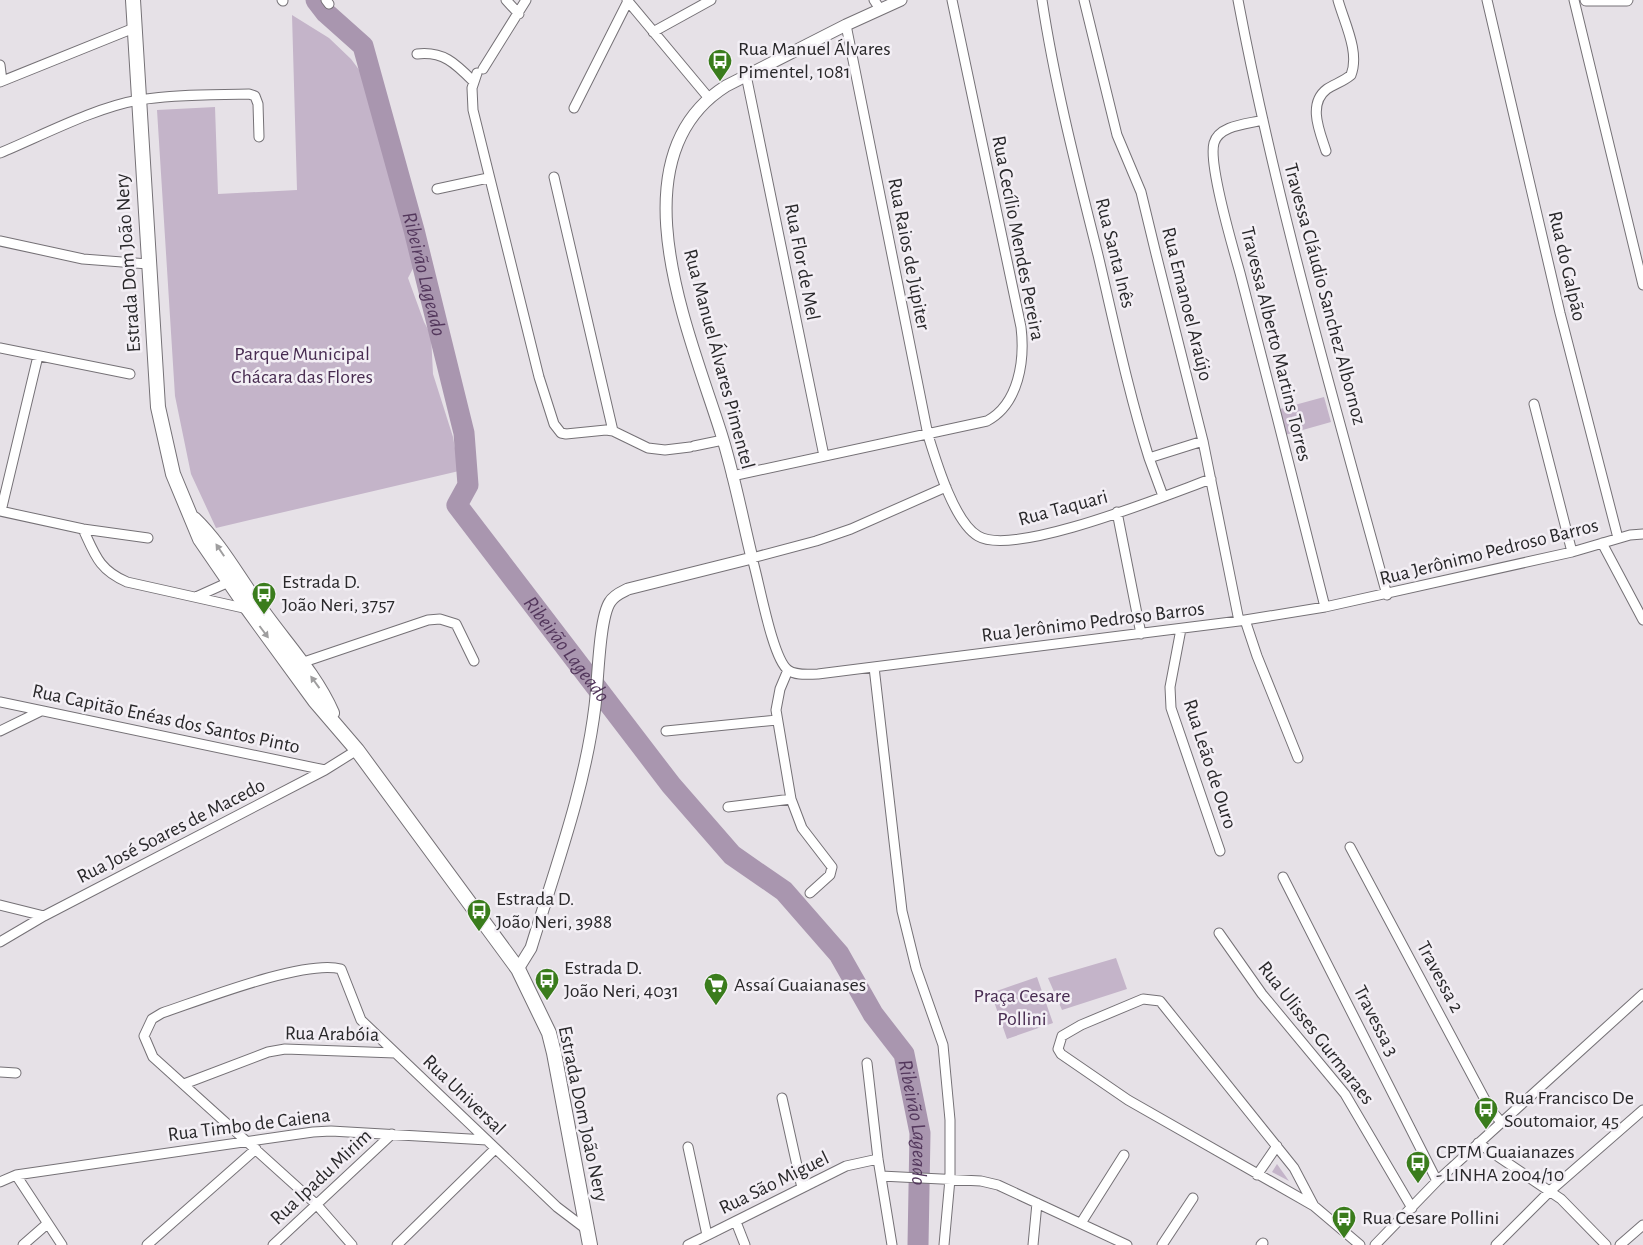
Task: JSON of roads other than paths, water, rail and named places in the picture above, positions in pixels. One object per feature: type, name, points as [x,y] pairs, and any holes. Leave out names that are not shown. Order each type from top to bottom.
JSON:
[{"type":"main road","name":"Estrada Dom João Nery","points":[[133,0],[158,407],[173,474],[200,539],[229,582],[248,609],[296,665],[324,694],[337,725],[518,969],[549,1033],[590,1245]]},
{"type":"main road","name":"Estrada Dom João Nery","points":[[192,517],[209,534],[296,665]]},
{"type":"street","points":[[506,0],[519,14]]},
{"type":"street","points":[[526,0],[519,14],[478,74],[473,110],[488,178],[539,377],[554,424],[562,433],[566,434],[613,431],[648,448],[665,450],[723,440]]},
{"type":"street","points":[[574,108],[627,0],[708,97]]},
{"type":"street","points":[[653,32],[711,0]]},
{"type":"street","name":"Rua Manuel Álvares Pimentel","points":[[788,670],[777,650],[723,440],[682,309],[667,238],[665,216],[666,189],[676,148],[686,124],[708,97],[746,75],[846,25],[877,4],[901,0]]},
{"type":"street","name":"Rua Cecílio Mendes Pereira","points":[[732,476],[987,421],[998,415],[1012,393],[1019,374],[1023,345],[952,0]]},
{"type":"street","name":"Rua Santa Inês","points":[[1042,0],[1052,64],[1123,364],[1149,458],[1163,496]]},
{"type":"street","name":"Rua Emanoel Araújo","points":[[1084,0],[1117,135],[1141,192],[1203,441],[1242,621],[1298,758]]},
{"type":"street","name":"Travessa Cláudio Sanchez Albornoz","points":[[1238,0],[1263,120],[1305,291],[1387,595]]},
{"type":"street","points":[[1326,151],[1317,120],[1318,101],[1327,90],[1351,75],[1354,64],[1351,42],[1338,0]]},
{"type":"street","name":"Rua do Galpão","points":[[1487,0],[1560,313],[1618,538]]},
{"type":"street","points":[[1574,0],[1643,286]]},
{"type":"street","points":[[1586,0],[1627,0]]},
{"type":"street","name":"Rua Raios de Júpiter","points":[[846,25],[928,435],[946,487]]},
{"type":"street","points":[[0,66],[1,81],[134,28]]},
{"type":"street","points":[[417,54],[441,55],[478,74]]},
{"type":"street","name":"Rua Flor de Mel","points":[[746,75],[824,456]]},
{"type":"street","points":[[0,153],[75,121],[138,100],[249,94],[258,99],[260,138]]},
{"type":"street","name":"Travessa Alberto Martins Torres","points":[[1263,120],[1231,128],[1218,135],[1214,141],[1213,158],[1233,246],[1325,608]]},
{"type":"street","points":[[554,177],[613,431]]},
{"type":"street","points":[[437,189],[488,178]]},
{"type":"street","points":[[0,241],[82,260],[148,264]]},
{"type":"street","points":[[0,348],[130,374]]},
{"type":"street","points":[[38,356],[0,511],[83,528],[148,538]]},
{"type":"street","points":[[1534,404],[1572,552]]},
{"type":"street","points":[[1149,458],[1203,441]]},
{"type":"street","name":"Rua Taquari","points":[[946,487],[970,529],[976,535],[990,540],[1016,539],[1042,534],[1117,512],[1211,479]]},
{"type":"street","points":[[518,969],[531,948],[583,774],[595,709],[603,624],[610,602],[617,594],[628,589],[816,541],[850,529],[946,487]]},
{"type":"street","points":[[1117,512],[1141,634]]},
{"type":"street","points":[[83,528],[96,558],[103,568],[113,576],[127,582],[198,596],[248,609]]},
{"type":"street","name":"Rua Jerônimo Pedroso Barros","points":[[788,670],[799,673],[818,674],[1181,629],[1325,608],[1572,552],[1618,538],[1643,534]]},
{"type":"street","points":[[1602,543],[1643,620]]},
{"type":"street","points":[[198,596],[229,582]]},
{"type":"street","points":[[296,665],[428,620],[440,619],[456,624],[474,661]]},
{"type":"street","name":"Rua Leão de Ouro","points":[[1181,629],[1170,687],[1171,708],[1220,851]]},
{"type":"street","points":[[874,667],[902,911],[916,968],[943,1045],[950,1120],[950,1179],[944,1245]]},
{"type":"street","points":[[788,670],[777,700],[777,720],[791,799],[802,828],[832,868],[830,875],[810,893]]},
{"type":"street","name":"Rua Capitão Enéas dos Santos Pinto","points":[[0,702],[325,770]]},
{"type":"street","points":[[0,731],[42,711]]},
{"type":"street","points":[[666,731],[777,720]]},
{"type":"street","name":"Rua José Soares de Macedo","points":[[0,942],[44,916],[325,770],[357,750]]},
{"type":"street","points":[[728,806],[791,799]]},
{"type":"street","name":"Travessa 2","points":[[1350,847],[1490,1109],[1501,1122]]},
{"type":"street","name":"Travessa 3","points":[[1282,877],[1437,1181]]},
{"type":"street","points":[[0,905],[44,916]]},
{"type":"street","name":"Rua Ulisses Gurmaraes","points":[[1219,933],[1262,994],[1345,1094],[1412,1208]]},
{"type":"street","name":"Rua Universal","points":[[184,1084],[153,1057],[146,1046],[144,1036],[152,1019],[162,1013],[277,976],[326,967],[341,969],[362,1020],[557,1207],[586,1229]]},
{"type":"street","points":[[1375,1245],[1437,1181],[1643,994]]},
{"type":"street","points":[[1314,1206],[1294,1168],[1216,1074],[1160,1001],[1143,999],[1081,1025],[1062,1036],[1058,1049],[1061,1054],[1128,1100],[1256,1175],[1314,1206],[1360,1245]]},
{"type":"street","name":"Rua Arabóia","points":[[184,1084],[268,1052],[285,1049],[395,1053]]},
{"type":"street","points":[[867,1063],[878,1159],[892,1245]]},
{"type":"street","points":[[0,1072],[16,1073]]},
{"type":"street","points":[[184,1084],[317,1206],[352,1245]]},
{"type":"street","points":[[782,1098],[802,1188]]},
{"type":"street","points":[[1496,1245],[1550,1191],[1643,1110]]},
{"type":"street","name":"Rua Timbo de Caiena","points":[[0,1182],[16,1175],[331,1131],[487,1140]]},
{"type":"street","name":"Rua Ipadu Mirim","points":[[273,1245],[392,1134]]},
{"type":"street","points":[[1478,1143],[1561,1199],[1606,1245]]},
{"type":"street","points":[[1256,1175],[1277,1146]]},
{"type":"street","points":[[688,1147],[708,1235]]},
{"type":"street","points":[[398,1245],[495,1148]]},
{"type":"street","points":[[147,1245],[256,1149]]},
{"type":"street","points":[[1081,1223],[1124,1155]]},
{"type":"street","name":"Rua São Miguel","points":[[689,1245],[846,1166],[878,1159]]},
{"type":"street","points":[[16,1175],[62,1245]]},
{"type":"street","points":[[881,1176],[981,1181],[998,1185],[1081,1223],[1114,1242],[1127,1245]]},
{"type":"street","points":[[1162,1245],[1193,1198]]},
{"type":"street","points":[[1033,1245],[1037,1203]]},
{"type":"street","points":[[736,1222],[744,1245]]},
{"type":"street","points":[[23,1245],[47,1224]]},
{"type":"street","points":[[1620,1245],[1643,1225]]},
{"type":"waterway","name":"Ribeirão Lageado","points":[[316,0],[326,13],[363,46],[414,230],[464,433],[468,485],[457,505],[671,785],[732,855],[784,891],[839,954],[873,1014],[904,1054],[920,1133],[918,1245]]},
{"type":"place","name":"Rua Manuel Álvares Pimentel, 1081","points":[[720,82]]},
{"type":"place","name":"Estrada D. João Neri, 3757","points":[[264,615]]},
{"type":"place","name":"Estrada D. João Neri, 3988","points":[[479,932]]},
{"type":"place","name":"Estrada D. João Neri, 4031","points":[[547,1001]]},
{"type":"place","name":"Assaí Guaianases","points":[[716,1006]]},
{"type":"place","name":"Rua Francisco De Soutomaior, 45","points":[[1486,1130]]},
{"type":"place","name":"CPTM Guaianazes - LINHA 2004/10","points":[[1418,1184]]},
{"type":"place","name":"Rua Cesare Pollini","points":[[1344,1239]]},
{"type":"park label","name":"Parque Municipal Chácara das Flores","points":[[302,366]]},
{"type":"park label","name":"Praça Cesare Pollini","points":[[1022,1008]]}]
